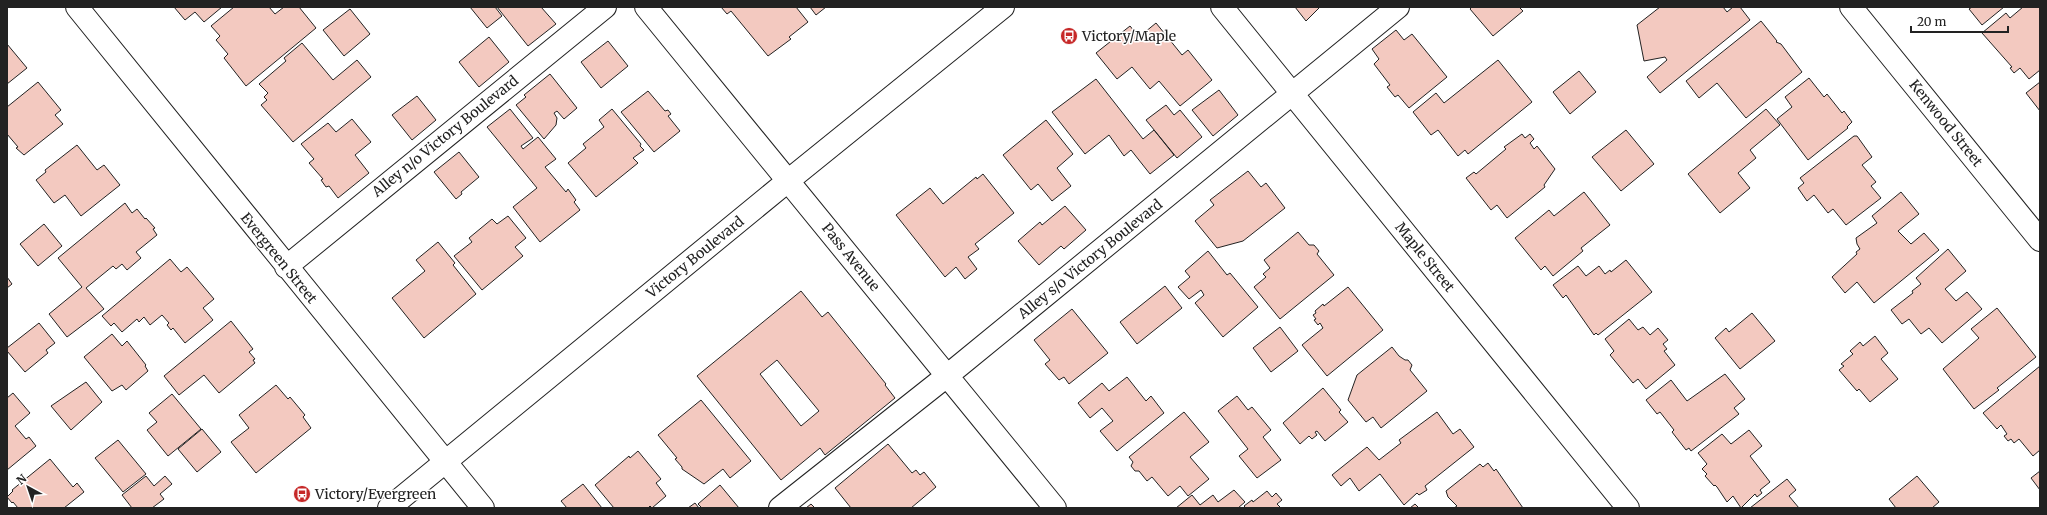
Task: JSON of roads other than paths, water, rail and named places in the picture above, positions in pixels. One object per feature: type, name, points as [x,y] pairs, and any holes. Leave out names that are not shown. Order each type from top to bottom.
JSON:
[{"type":"street","name":"Evergreen Street","points":[[77,7],[286,267],[483,508]]},
{"type":"street","name":"Alley n/o Victory Boulevard","points":[[286,267],[605,7]]},
{"type":"street","name":"Pass Avenue","points":[[646,7],[789,180],[1055,508]]},
{"type":"street","name":"Victory Boulevard","points":[[389,508],[1002,7]]},
{"type":"street","name":"Maple Street","points":[[1222,7],[1628,508]]},
{"type":"street","name":"Alley s/o Victory Boulevard","points":[[780,508],[948,375],[1398,7]]},
{"type":"street","name":"Kenwood Street","points":[[1851,7],[2040,240]]},
{"type":"place","name":"Victory/Maple","points":[[1069,36]]},
{"type":"place","name":"Victory/Evergreen","points":[[302,494]]}]
